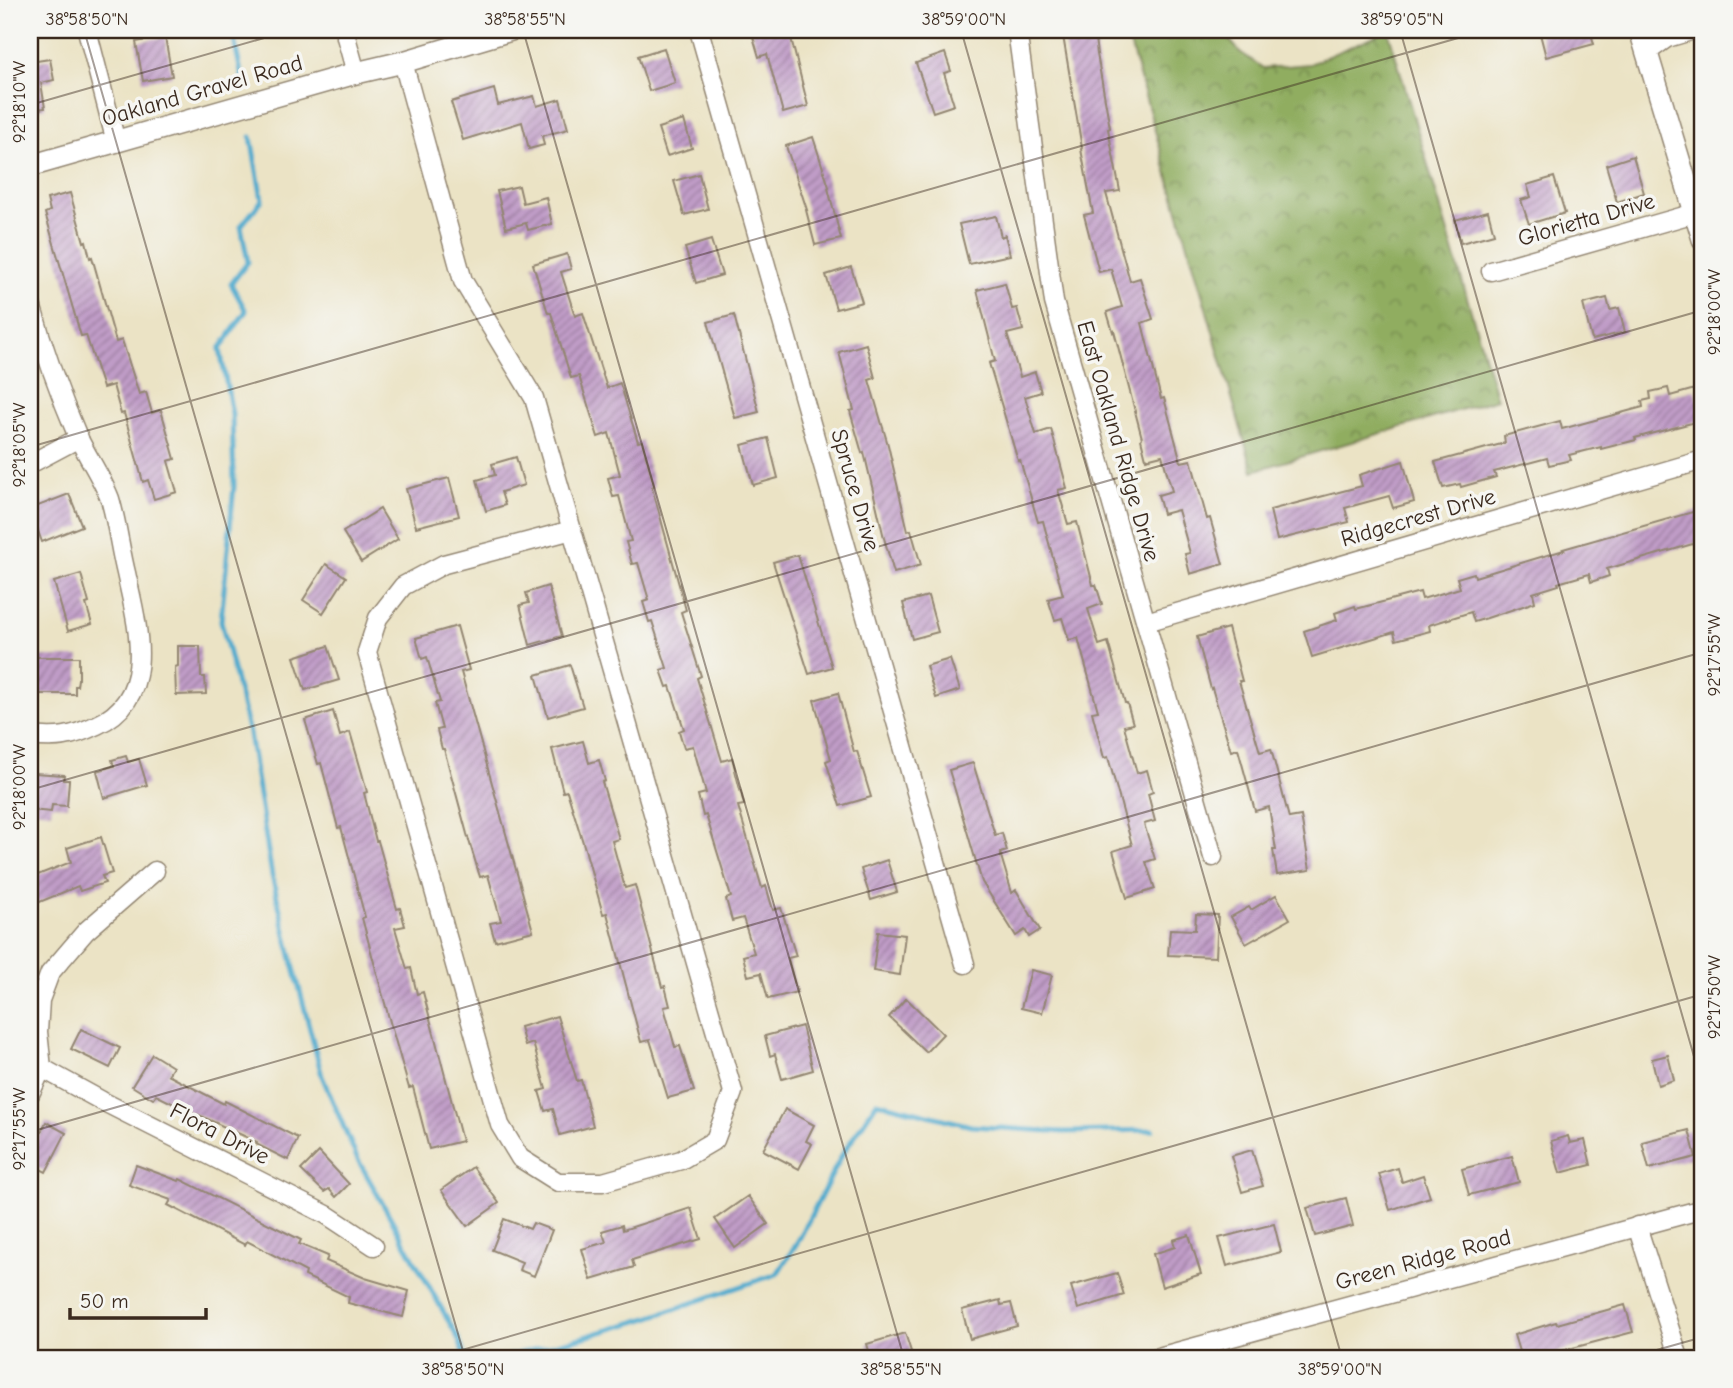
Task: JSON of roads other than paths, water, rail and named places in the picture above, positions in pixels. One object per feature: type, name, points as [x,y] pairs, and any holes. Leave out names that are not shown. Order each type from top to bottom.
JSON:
[{"type":"street","points":[[87,30],[116,142]]},
{"type":"street","points":[[347,30],[346,37],[356,73]]},
{"type":"street","name":"Oakland Gravel Road","points":[[30,166],[511,30]]},
{"type":"street","name":"Spruce Drive","points":[[699,30],[965,964]]},
{"type":"street","name":"East Oakland Ridge Drive","points":[[1017,30],[1054,302],[1213,857]]},
{"type":"street","points":[[1640,30],[1703,239]]},
{"type":"street","points":[[1646,53],[1667,38],[1695,30]]},
{"type":"street","points":[[403,62],[463,281],[534,398],[572,530],[733,1092],[715,1140],[681,1160],[603,1182],[558,1182],[520,1158],[500,1125],[367,652],[378,618],[403,586],[444,564],[572,530]]},
{"type":"street","name":"Glorietta Drive","points":[[1491,271],[1695,213]]},
{"type":"street","points":[[30,301],[41,341],[79,438],[110,499],[140,648],[138,674],[128,701],[108,720],[82,732],[54,739],[30,736]]},
{"type":"street","points":[[30,464],[79,438]]},
{"type":"street","name":"Ridgecrest Drive","points":[[1146,622],[1703,460]]},
{"type":"street","points":[[30,1094],[42,1068],[38,1032],[40,1000],[50,973],[86,931],[155,871]]},
{"type":"street","name":"Flora Drive","points":[[42,1068],[327,1215],[374,1246]]},
{"type":"street","name":"Green Ridge Road","points":[[1155,1358],[1703,1209]]},
{"type":"street","points":[[1637,1226],[1679,1358]]},
{"type":"waterway","points":[[232,30],[242,77]]},
{"type":"waterway","points":[[251,137],[262,200],[241,226],[248,262],[231,284],[246,311],[220,349],[232,414],[234,486],[221,621],[249,733],[272,876],[322,1076],[357,1158],[457,1336],[466,1358]]},
{"type":"waterway","points":[[501,1358],[648,1318],[777,1274],[797,1243],[842,1155],[877,1102],[971,1126],[1063,1132],[1153,1130]]}]
